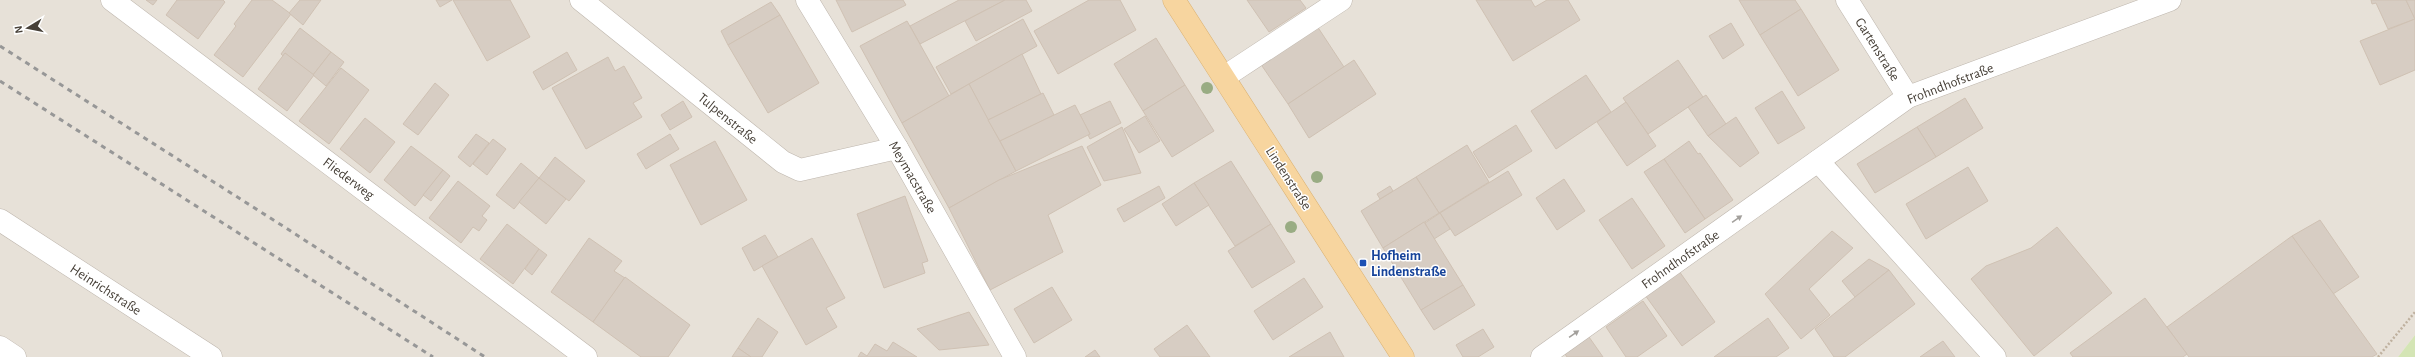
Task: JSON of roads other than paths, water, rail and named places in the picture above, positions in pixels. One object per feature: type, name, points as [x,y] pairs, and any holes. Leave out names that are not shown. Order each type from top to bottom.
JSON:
[{"type":"main road","name":"Lindenstraße","points":[[1174,0],[1403,357]]},
{"type":"street","name":"Fliederweg","points":[[112,0],[586,357]]},
{"type":"street","name":"Tulpenstraße","points":[[581,0],[788,164],[800,170],[897,148]]},
{"type":"street","name":"Meymacstraße","points":[[807,0],[897,148],[1015,357]]},
{"type":"street","points":[[1224,77],[1341,0]]},
{"type":"street","name":"Gartenstraße","points":[[1847,0],[1908,97]]},
{"type":"street","name":"Frohndhofstraße","points":[[1542,357],[1908,97],[2028,54],[2170,0]]},
{"type":"street","points":[[1818,161],[1995,357]]},
{"type":"street","name":"Heinrichstraße","points":[[0,220],[211,357]]},
{"type":"street","points":[[0,347],[15,357]]},
{"type":"railway","points":[[0,46],[485,357]]},
{"type":"railway","points":[[0,81],[433,357]]},
{"type":"place","name":"Hofheim Lindenstraße","points":[[1363,263]]}]
